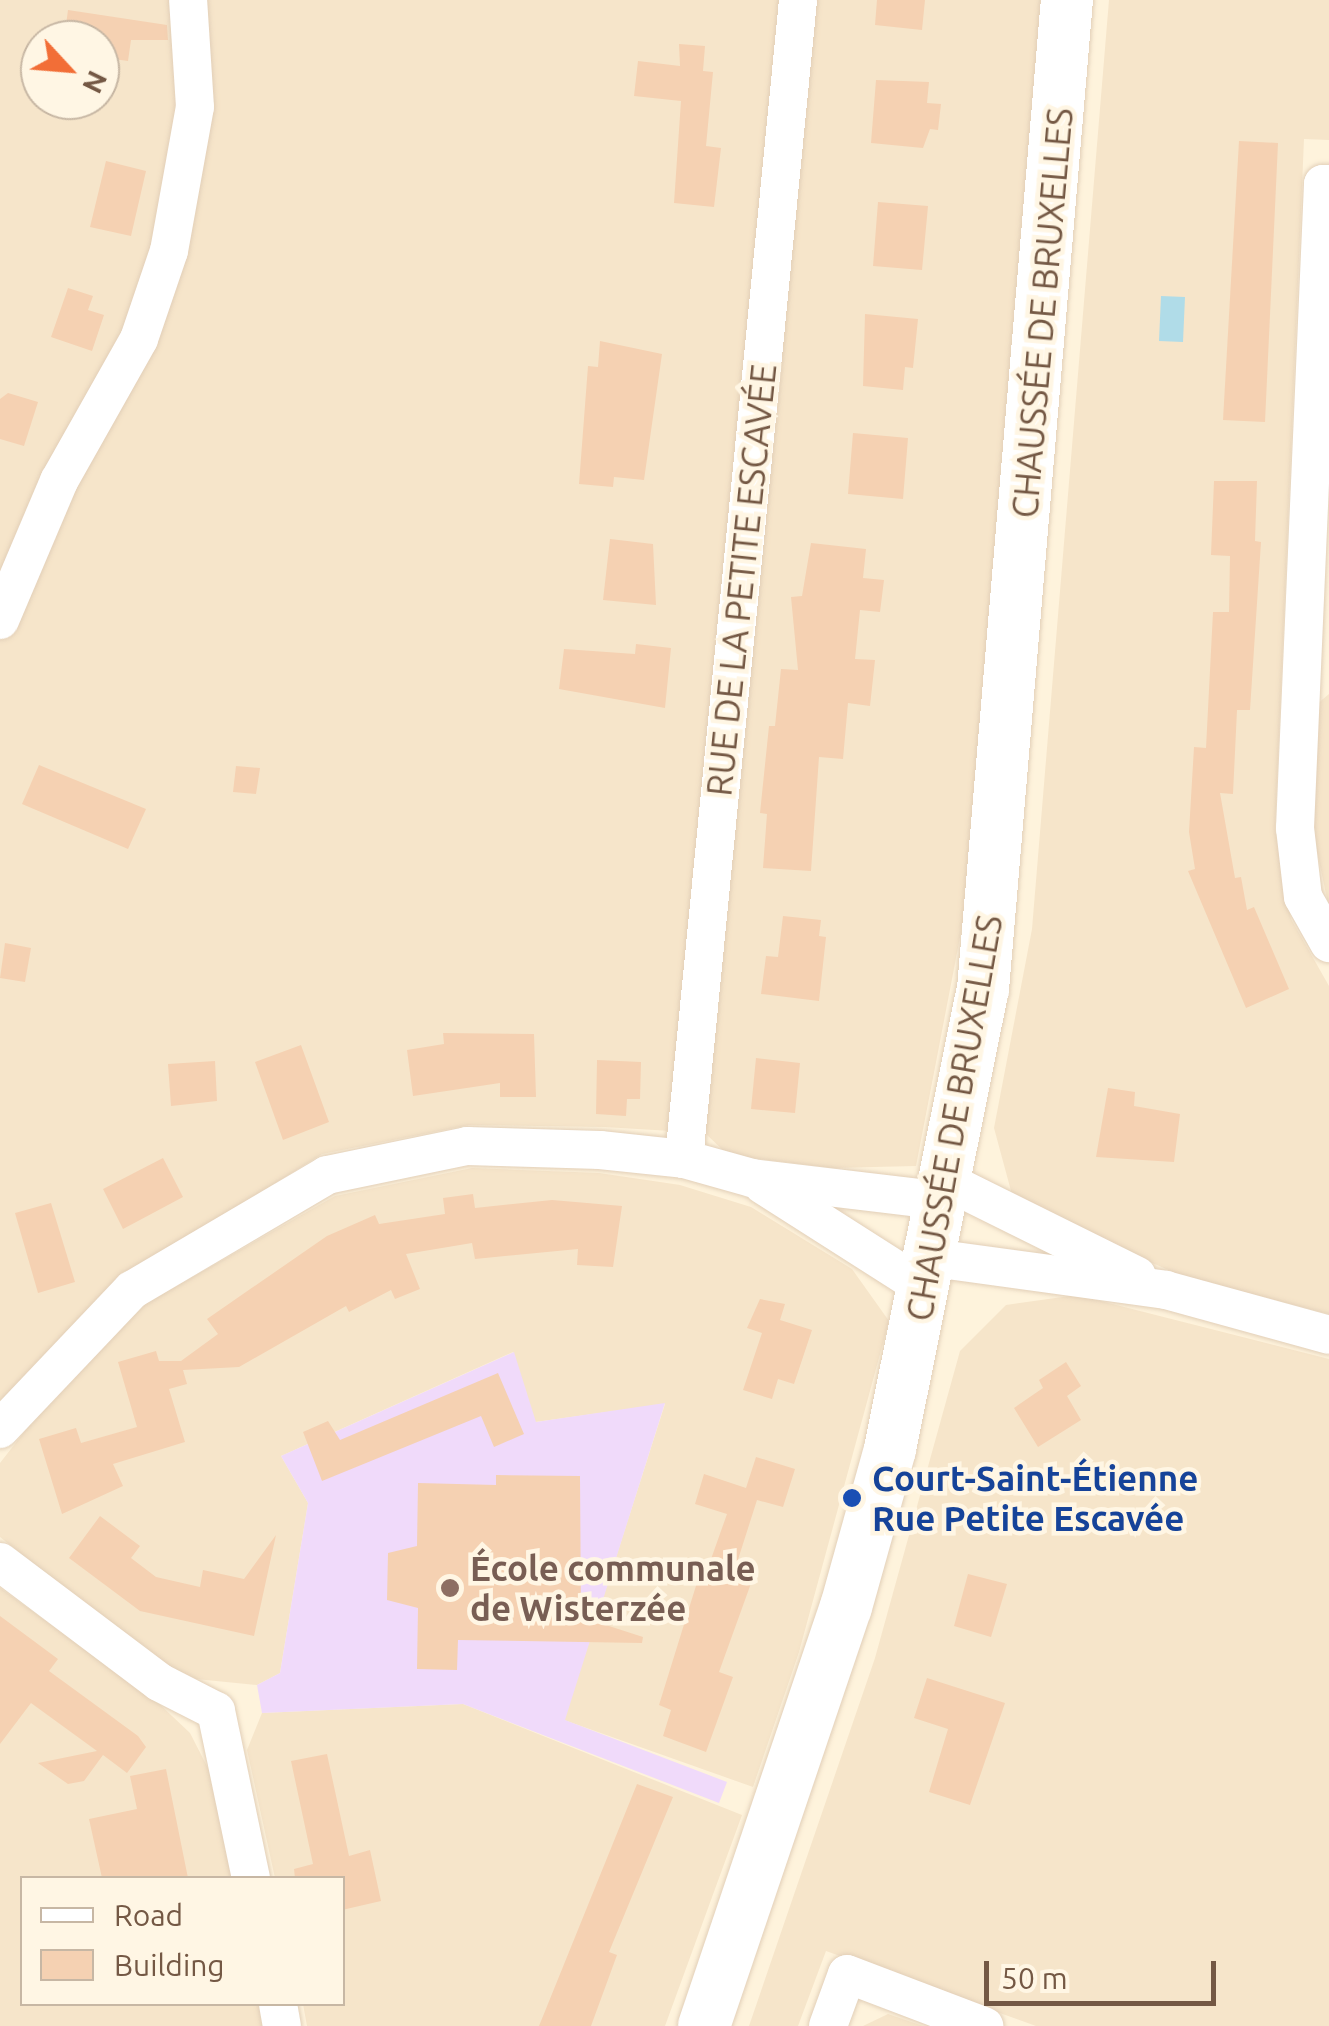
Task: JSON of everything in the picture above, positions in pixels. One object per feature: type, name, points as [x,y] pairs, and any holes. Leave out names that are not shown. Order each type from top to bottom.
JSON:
[{"type":"main road","name":"CHAUSSÉE DE BRUXELLES","points":[[704,2026],[846,1608],[930,1273],[983,990],[1067,0]]},
{"type":"street","points":[[0,620],[60,480],[139,339],[169,251],[194,107],[188,0]]},
{"type":"street","name":"RUE DE LA PETITE ESCAVÉE","points":[[684,1159],[798,0]]},
{"type":"street","points":[[1329,184],[1324,184],[1316,651],[1294,828],[1303,897],[1329,943]]},
{"type":"street","points":[[0,1429],[132,1290],[327,1175],[468,1146],[684,1159],[752,1178],[946,1192],[1166,1290],[1329,1335]]},
{"type":"street","points":[[752,1178],[930,1273],[1166,1290]]},
{"type":"street","points":[[0,1562],[159,1682],[216,1712],[251,1876]]},
{"type":"street","points":[[828,2026],[848,1974],[984,2026]]},
{"type":"shaded area","points":[[0,0],[1041,0],[967,901],[916,1166],[832,1168],[728,1155],[705,1133],[469,1125],[322,1154],[124,1278],[0,1401]]},
{"type":"shaded area","points":[[1109,0],[1329,0],[1329,140],[1304,139],[1275,829],[1291,919],[1329,986],[1329,1314],[1182,1276],[1014,1202],[994,1128],[1032,929]]},
{"type":"shaded area","points":[[1329,694],[1329,908],[1312,828],[1316,705]]},
{"type":"shaded area","points":[[472,1168],[599,1173],[680,1185],[751,1207],[852,1269],[889,1321],[799,1652],[753,1787],[564,1720],[665,1404],[535,1422],[513,1352],[281,1456],[308,1503],[280,1673],[257,1685],[196,1679],[159,1663],[0,1537],[0,1463],[57,1390],[147,1303],[335,1196]]},
{"type":"shaded area","points":[[1077,1295],[1329,1359],[1329,2026],[1036,2026],[826,1951],[798,2026],[749,2026],[875,1658],[960,1351],[1006,1305]]},
{"type":"shaded area","name":"École communale de Wisterzée","points":[[514,1352],[536,1422],[665,1403],[565,1720],[727,1782],[719,1803],[463,1704],[262,1713],[257,1685],[280,1673],[308,1503],[281,1456]]},
{"type":"shaded area","points":[[0,1588],[153,1698],[190,1733],[214,1780],[234,1876],[20,1876],[20,2006],[261,2006],[265,2026],[0,2026]]},
{"type":"shaded area","points":[[463,1704],[742,1815],[665,2026],[307,2026],[303,2006],[345,2006],[345,1876],[275,1876],[247,1750],[262,1713]]},
{"type":"shaded area","points":[[888,2014],[923,2026],[863,2026]]},
{"type":"water","points":[[1161,296],[1185,297],[1183,342],[1159,341]]},
{"type":"building","points":[[877,0],[925,0],[922,30],[875,25]]},
{"type":"building","points":[[68,10],[167,25],[168,40],[131,40],[128,61],[120,60],[120,20],[67,20]]},
{"type":"building","points":[[679,44],[705,46],[703,71],[713,72],[706,146],[721,148],[714,207],[674,203],[681,101],[634,96],[638,61],[680,66]]},
{"type":"building","points":[[876,80],[929,82],[927,103],[941,104],[938,130],[930,129],[923,148],[871,143]]},
{"type":"building","points":[[1239,141],[1278,143],[1265,422],[1223,420]]},
{"type":"building","points":[[106,161],[146,171],[131,236],[90,227]]},
{"type":"building","points":[[878,202],[928,206],[922,270],[873,266]]},
{"type":"building","points":[[68,288],[93,296],[88,310],[104,315],[92,351],[51,337]]},
{"type":"building","points":[[865,314],[918,319],[913,368],[905,367],[903,390],[863,386]]},
{"type":"building","points":[[600,341],[662,354],[644,480],[614,477],[613,487],[579,484],[588,366],[598,367]]},
{"type":"building","points":[[8,393],[38,402],[24,446],[0,439],[0,399]]},
{"type":"building","points":[[853,433],[908,438],[903,499],[848,494]]},
{"type":"building","points":[[1214,481],[1257,481],[1255,541],[1261,542],[1250,710],[1237,710],[1233,794],[1220,793],[1235,878],[1241,877],[1247,910],[1254,907],[1289,989],[1246,1008],[1188,871],[1195,869],[1189,832],[1194,747],[1206,748],[1213,612],[1229,612],[1230,556],[1211,555]]},
{"type":"building","points":[[610,539],[653,544],[656,605],[603,600]]},
{"type":"building","points":[[811,543],[866,549],[863,578],[884,580],[880,612],[860,610],[855,659],[875,660],[870,706],[848,703],[843,759],[819,757],[811,871],[763,868],[767,814],[760,813],[769,726],[775,726],[781,669],[798,670],[791,597],[802,596]]},
{"type":"building","points":[[636,644],[671,648],[665,708],[559,689],[564,649],[635,654]]},
{"type":"building","points":[[39,765],[146,809],[128,849],[22,804]]},
{"type":"building","points":[[236,766],[260,768],[256,794],[233,792]]},
{"type":"building","points":[[783,916],[821,920],[819,936],[826,937],[819,1001],[761,994],[766,956],[778,957]]},
{"type":"building","points":[[5,943],[31,948],[25,982],[0,978]]},
{"type":"building","points":[[443,1033],[534,1034],[536,1097],[500,1097],[500,1083],[413,1096],[407,1050],[444,1044]]},
{"type":"building","points":[[301,1045],[329,1122],[283,1140],[255,1062]]},
{"type":"building","points":[[756,1058],[800,1063],[795,1113],[751,1109]]},
{"type":"building","points":[[597,1060],[641,1062],[640,1099],[627,1099],[626,1116],[596,1114]]},
{"type":"building","points":[[215,1061],[217,1101],[171,1106],[168,1064]]},
{"type":"building","points":[[1108,1088],[1135,1092],[1134,1106],[1180,1114],[1174,1162],[1096,1157]]},
{"type":"building","points":[[163,1158],[183,1197],[123,1229],[103,1189]]},
{"type":"building","points":[[473,1194],[475,1208],[552,1200],[622,1206],[613,1267],[577,1265],[578,1249],[475,1259],[472,1243],[406,1254],[420,1289],[395,1299],[391,1290],[349,1312],[346,1306],[239,1367],[183,1370],[187,1384],[169,1389],[185,1442],[113,1464],[123,1486],[62,1514],[39,1439],[76,1428],[81,1443],[137,1427],[118,1362],[156,1351],[159,1361],[181,1361],[218,1334],[207,1319],[327,1236],[375,1215],[379,1224],[445,1214],[443,1198]]},
{"type":"building","points":[[51,1203],[75,1282],[38,1293],[15,1213]]},
{"type":"building","points":[[760,1299],[785,1304],[780,1320],[812,1330],[794,1384],[778,1379],[772,1399],[743,1390],[762,1333],[747,1328]]},
{"type":"building","points":[[1066,1362],[1081,1386],[1067,1396],[1081,1420],[1038,1447],[1014,1408],[1043,1388],[1039,1380]]},
{"type":"building","points":[[498,1373],[524,1434],[494,1447],[481,1416],[322,1481],[303,1432],[328,1421],[340,1440]]},
{"type":"building","points":[[756,1457],[795,1469],[783,1507],[757,1500],[735,1569],[754,1575],[719,1672],[733,1677],[706,1752],[663,1736],[671,1710],[659,1705],[704,1560],[710,1562],[727,1514],[695,1504],[704,1474],[746,1488]]},
{"type":"building","points":[[496,1475],[580,1476],[581,1617],[643,1637],[642,1643],[458,1640],[457,1670],[417,1669],[418,1608],[387,1600],[388,1553],[417,1546],[418,1483],[496,1485]]},
{"type":"building","points":[[100,1516],[140,1546],[131,1558],[156,1577],[200,1587],[203,1570],[244,1579],[276,1535],[254,1636],[140,1611],[69,1558]]},
{"type":"building","points":[[968,1574],[1007,1584],[991,1637],[954,1626]]},
{"type":"building","points":[[0,1616],[58,1659],[49,1671],[138,1736],[146,1747],[127,1773],[103,1755],[84,1781],[68,1784],[38,1763],[97,1751],[31,1703],[0,1744]]},
{"type":"building","points":[[927,1678],[1005,1703],[970,1805],[929,1792],[948,1729],[914,1718]]},
{"type":"building","points":[[327,1754],[349,1856],[370,1850],[381,1901],[345,1909],[345,1876],[295,1876],[294,1869],[313,1864],[291,1761]]},
{"type":"building","points":[[166,1769],[188,1876],[102,1876],[89,1819],[137,1809],[130,1776]]},
{"type":"building","points":[[637,1784],[673,1797],[609,1952],[617,1955],[591,2026],[539,2026]]},
{"type":"place","name":"Court-Saint-Étienne Rue Petite Escavée","points":[[852,1498]]},
{"type":"place","name":"École communale de Wisterzée","points":[[450,1588]]}]
